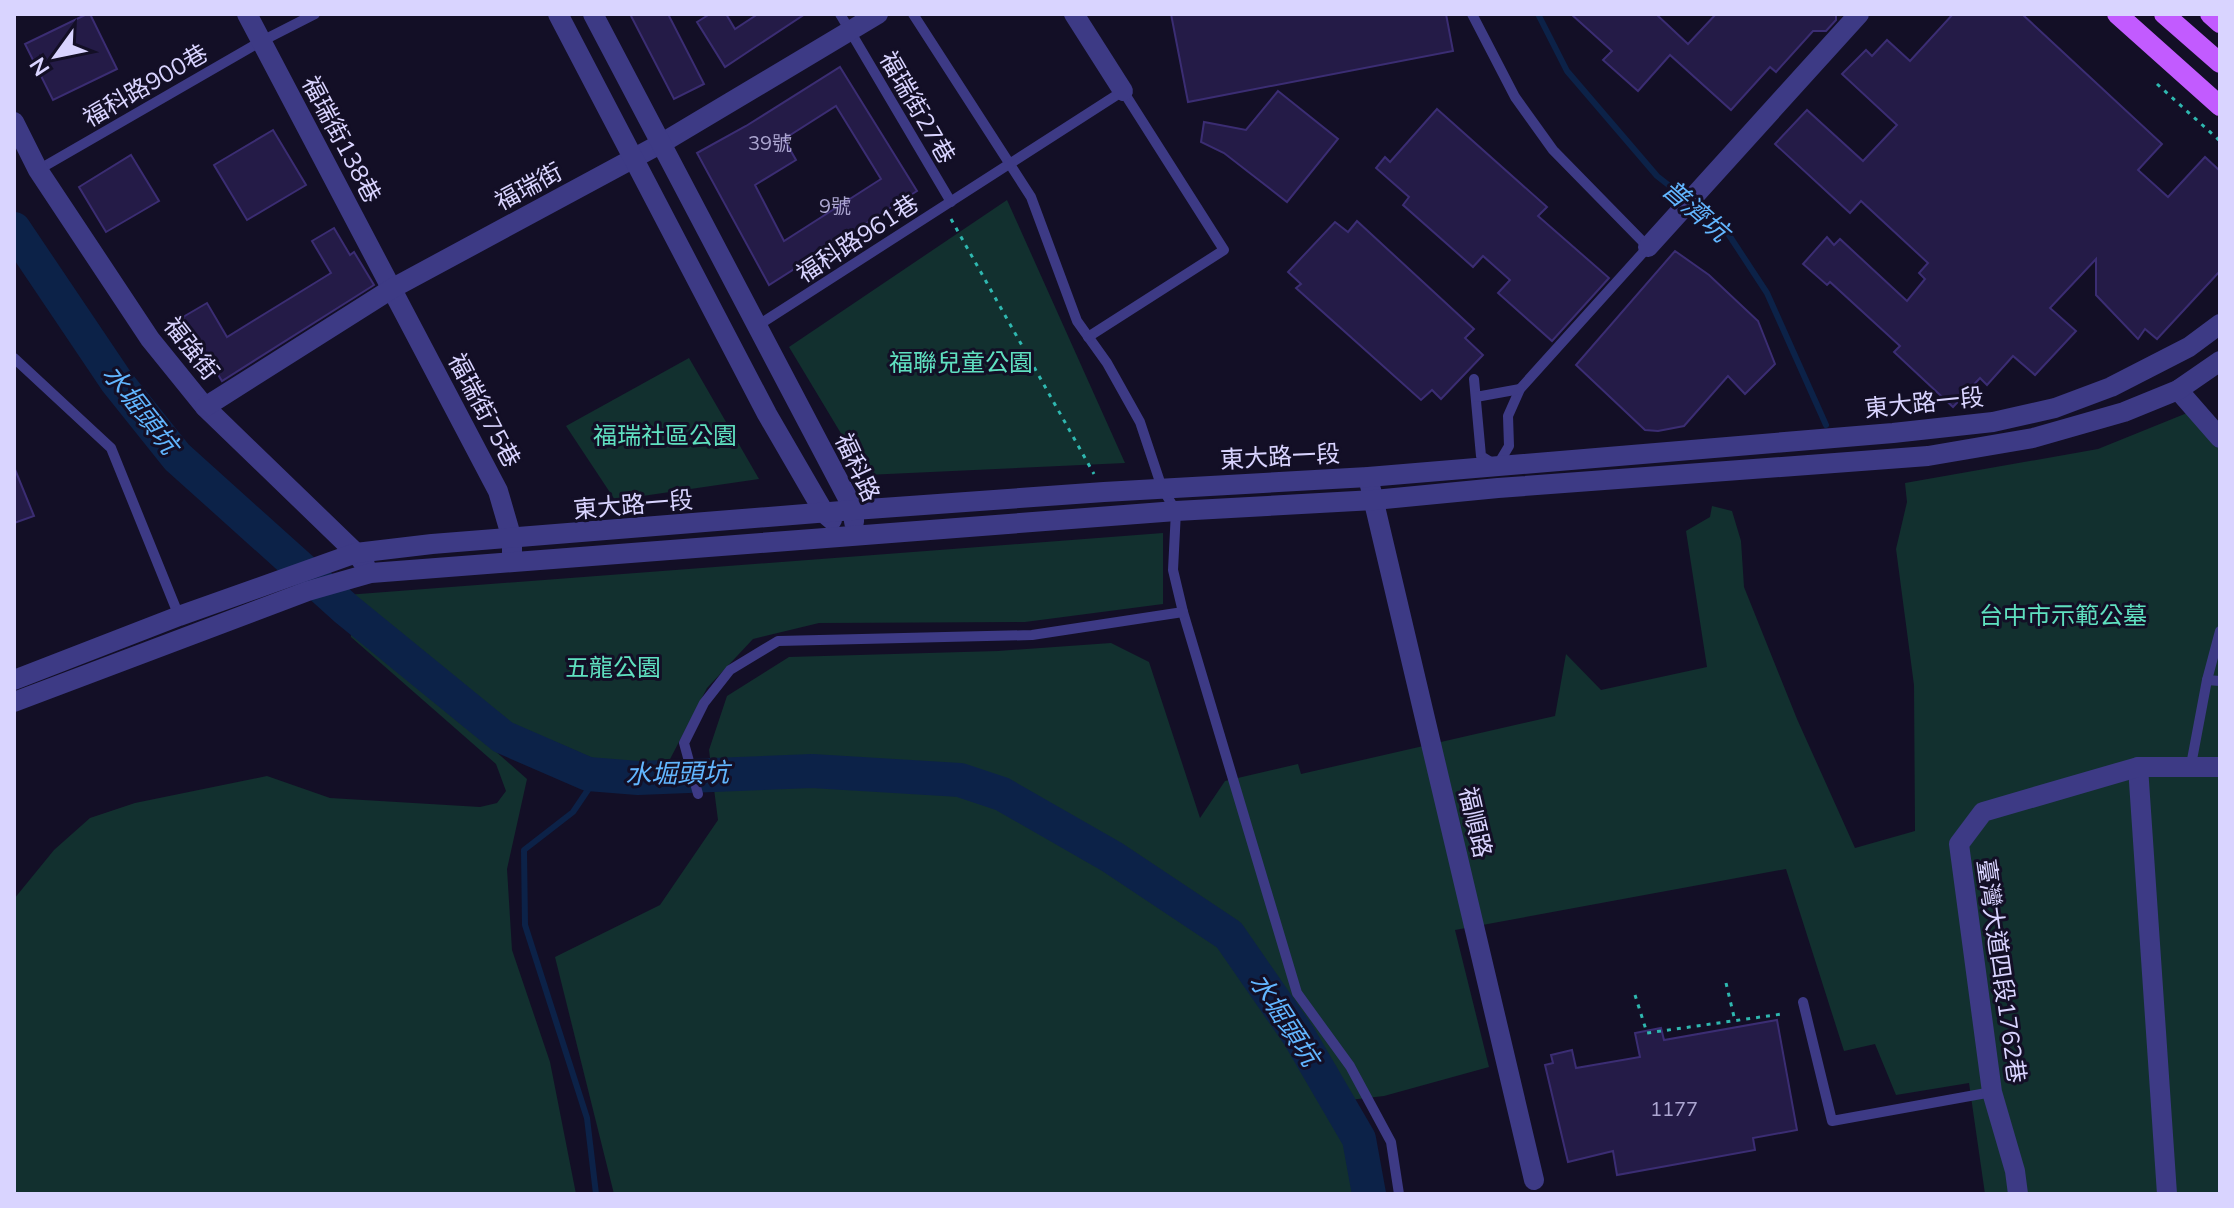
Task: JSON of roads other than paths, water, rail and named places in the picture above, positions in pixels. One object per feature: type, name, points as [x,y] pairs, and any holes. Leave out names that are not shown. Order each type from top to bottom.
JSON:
[{"type":"main road","points":[[2117,14],[2220,106]]},
{"type":"main road","points":[[2164,14],[2220,63]]},
{"type":"main road","points":[[2210,14],[2220,23]]},
{"type":"street","name":"福瑞街138巷","points":[[247,14],[393,288]]},
{"type":"street","name":"福科路","points":[[558,14],[767,414],[825,514],[854,536]]},
{"type":"street","name":"福科路","points":[[593,14],[854,510],[854,536]]},
{"type":"street","name":"福瑞街","points":[[205,407],[393,288],[662,143],[845,23],[878,14]]},
{"type":"street","points":[[1074,14],[1123,91]]},
{"type":"street","points":[[1648,247],[1859,14]]},
{"type":"street","name":"福強街","points":[[14,122],[38,170],[150,339],[205,407],[356,553],[371,573]]},
{"type":"street","name":"福瑞街75巷","points":[[393,288],[498,491],[512,539],[512,562]]},
{"type":"street","name":"東大路一段","points":[[179,616],[356,553],[432,544],[1104,492],[1368,477],[1893,433],[2011,419],[2055,408],[2111,387],[2189,347],[2220,324]]},
{"type":"street","name":"東大路一段","points":[[14,702],[308,591],[371,573],[1928,456],[2047,435],[2124,412],[2178,390],[2220,361]]},
{"type":"street","points":[[2178,390],[2220,438]]},
{"type":"street","points":[[1497,466],[1498,488]]},
{"type":"street","name":"福順路","points":[[1368,477],[1534,1180]]},
{"type":"street","points":[[14,680],[179,616]]},
{"type":"street","points":[[2138,767],[2167,1194]]},
{"type":"street","name":"臺灣大道四段1762巷","points":[[2018,1194],[2015,1171],[1984,1093],[1959,844],[1983,812],[2138,767],[2220,767]]},
{"type":"lane","name":"福科路900巷","points":[[38,170],[260,42],[315,14]]},
{"type":"lane","points":[[913,14],[1031,197],[1077,321],[1107,363],[1140,422],[1162,488],[1176,511],[1173,570],[1183,612],[1297,993],[1350,1066],[1391,1142],[1399,1194]]},
{"type":"lane","points":[[1472,14],[1515,97],[1553,150],[1648,247],[1520,389],[1508,416],[1509,446],[1497,466],[1481,456],[1474,379]]},
{"type":"lane","name":"福瑞街27巷","points":[[845,23],[951,202]]},
{"type":"lane","points":[[1088,337],[1224,250],[1123,91]]},
{"type":"lane","name":"福科路961巷","points":[[757,326],[1123,91]]},
{"type":"lane","points":[[14,358],[111,448],[179,616]]},
{"type":"lane","points":[[1476,397],[1520,389]]},
{"type":"lane","points":[[698,794],[684,743],[704,703],[730,670],[778,641],[1032,635],[1183,612]]},
{"type":"lane","points":[[2191,765],[2220,631]]},
{"type":"lane","points":[[2207,680],[2220,681]]},
{"type":"lane","points":[[1803,1002],[1832,1121],[1984,1093]]},
{"type":"waterway","name":"普濟坑","points":[[1538,14],[1567,71],[1657,176],[1685,198]]},
{"type":"waterway","name":"普濟坑","points":[[1694,205],[1727,232],[1767,293],[1826,425]]},
{"type":"waterway","name":"水堀頭坑","points":[[14,229],[117,382],[177,457],[346,609],[503,737],[588,774],[638,778],[812,771],[960,780],[1002,794],[1112,857],[1229,935],[1299,1036],[1359,1139],[1369,1194]]},
{"type":"waterway","points":[[596,1194],[587,1118],[525,925],[524,850],[573,812],[598,775]]},
{"type":"park label","name":"福聯兒童公園","points":[[961,362]]},
{"type":"park label","name":"福瑞社區公園","points":[[665,435]]},
{"type":"park label","name":"台中市示範公墓","points":[[2063,615]]},
{"type":"park label","name":"五龍公園","points":[[613,667]]}]
